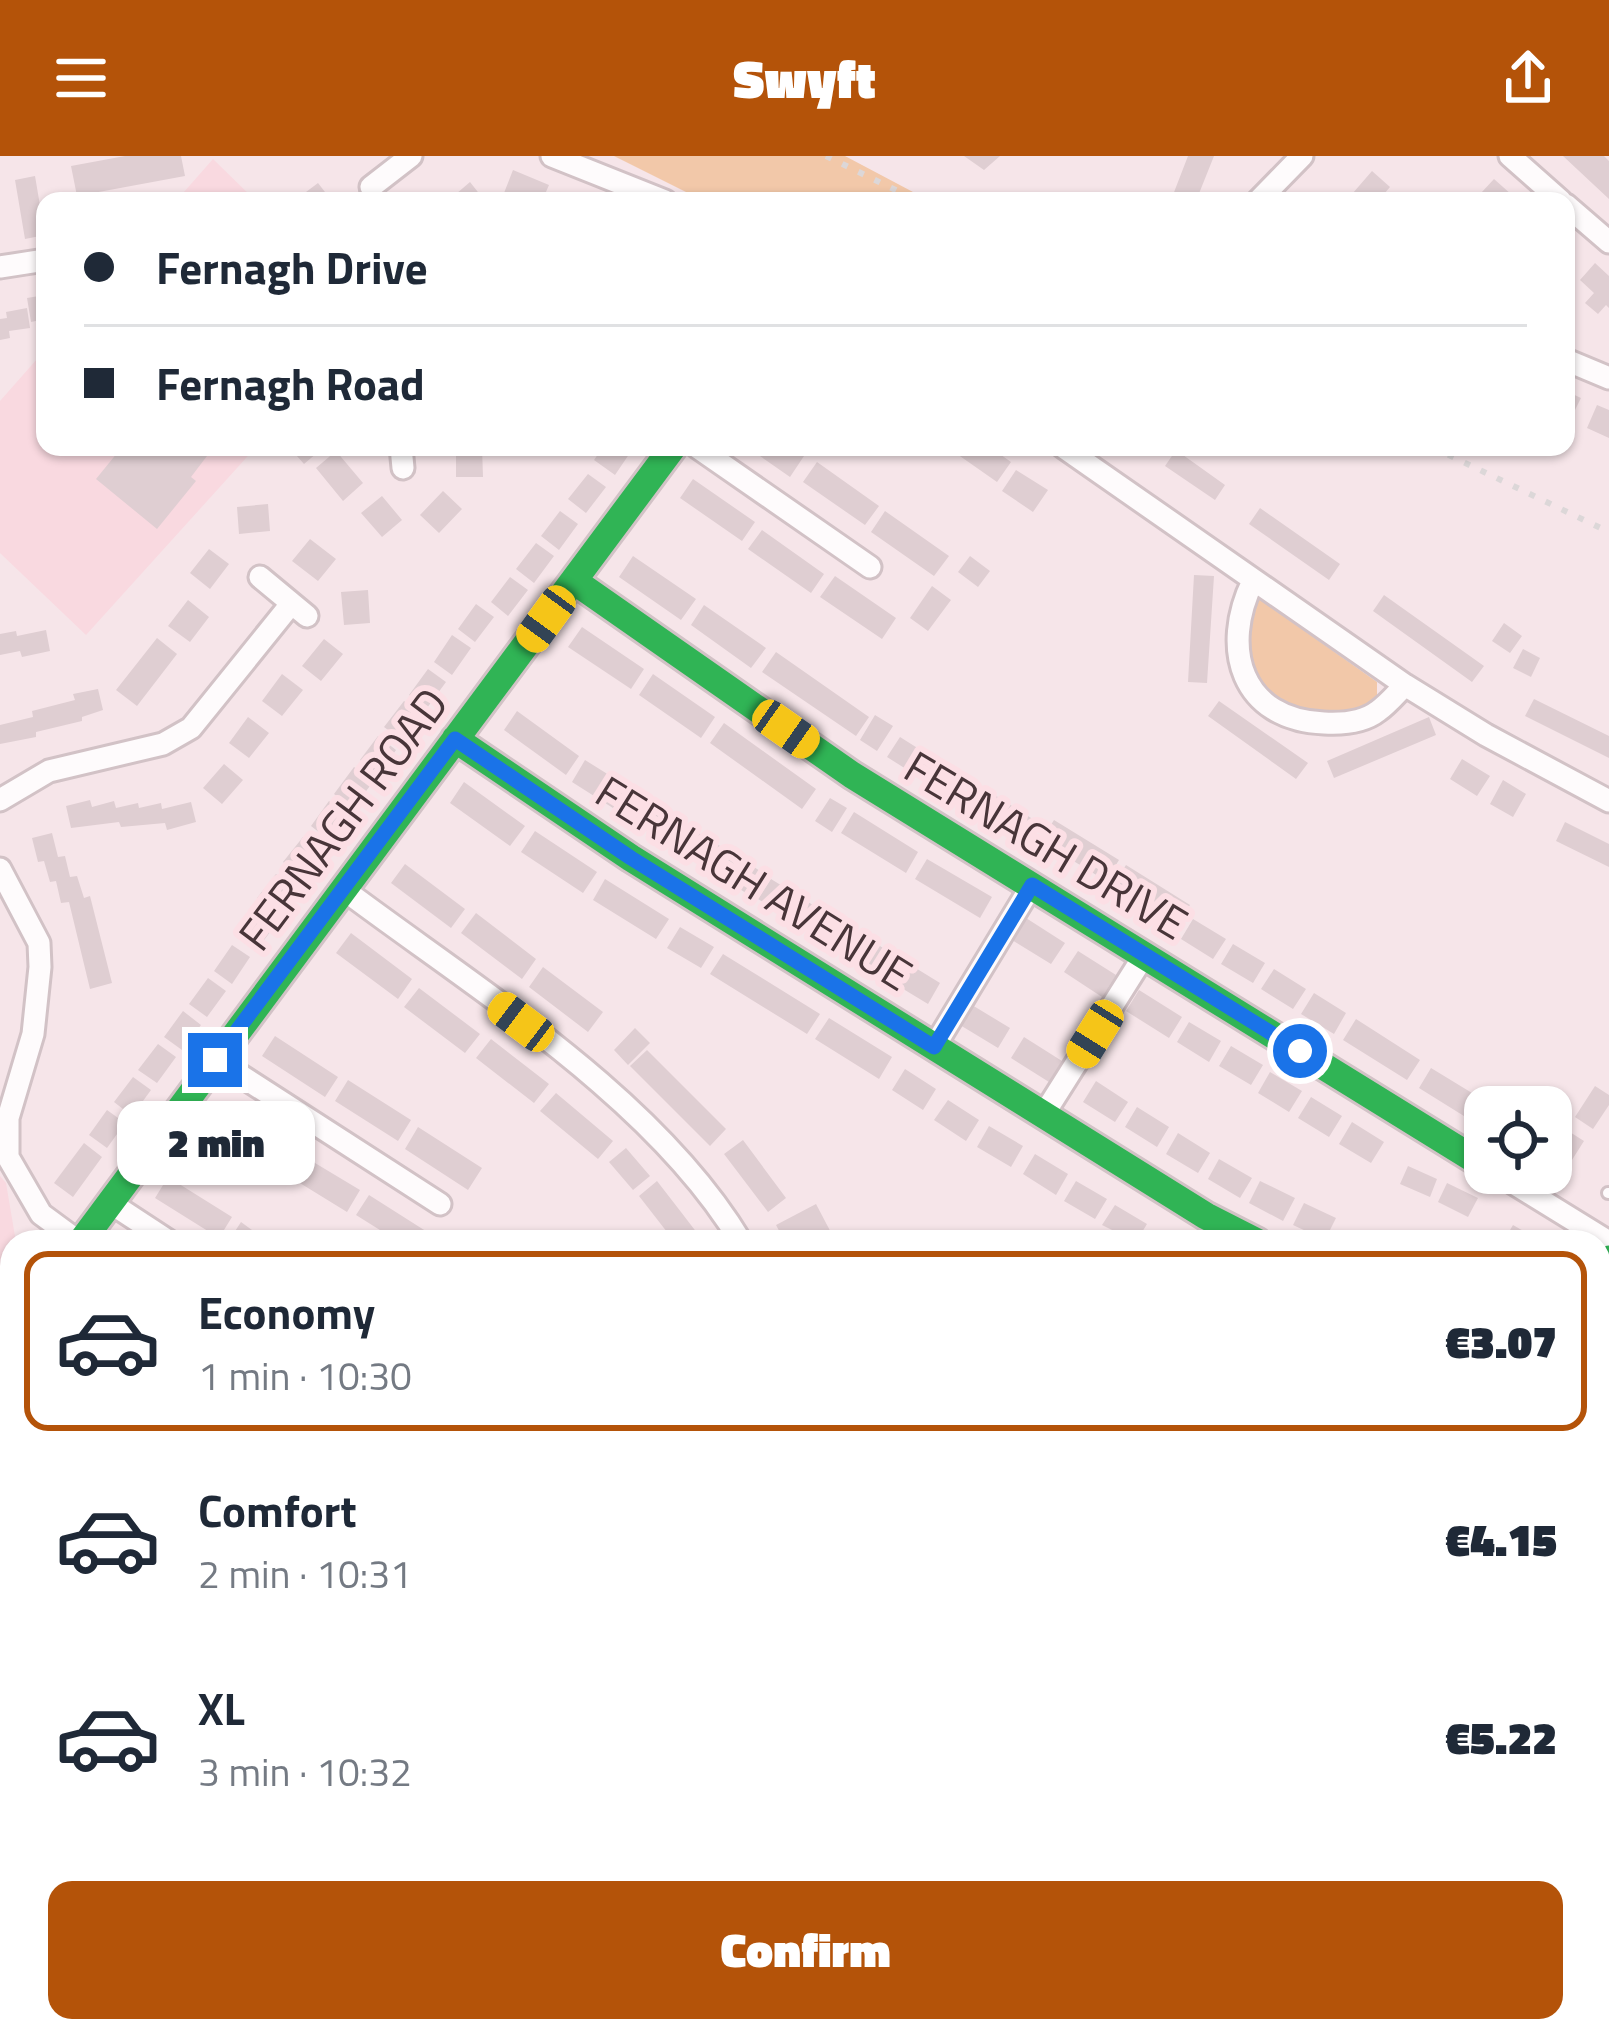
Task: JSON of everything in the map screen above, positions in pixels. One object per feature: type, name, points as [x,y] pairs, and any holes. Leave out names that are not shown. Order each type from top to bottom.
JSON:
[{"type":"street","points":[[371,187],[411,156]]},
{"type":"street","points":[[552,156],[642,192]]},
{"type":"street","points":[[1267,192],[1302,156]]},
{"type":"street","points":[[1510,156],[1547,192]]},
{"type":"street","points":[[1575,216],[1609,242]]},
{"type":"street","points":[[0,267],[36,261]]},
{"type":"street","points":[[1575,364],[1609,378]]},
{"type":"street","name":"FERNAGH ROAD","points":[[89,1230],[667,456]]},
{"type":"street","points":[[710,456],[870,567]]},
{"type":"street","points":[[1077,456],[1406,685],[1486,735],[1609,801]]},
{"type":"street","points":[[0,800],[50,771],[163,745],[191,728],[299,610],[260,578]]},
{"type":"street","name":"FERNAGH DRIVE","points":[[574,580],[852,775],[1464,1153]]},
{"type":"street","points":[[1253,581],[1239,608],[1240,667],[1253,693],[1277,712],[1308,723],[1343,724],[1376,713],[1406,685]]},
{"type":"street","name":"FERNAGH AVENUE","points":[[455,739],[631,858],[1233,1230]]},
{"type":"street","points":[[0,869],[39,943],[40,990],[33,1034],[8,1118],[8,1157],[41,1214],[63,1230]]},
{"type":"street","points":[[934,1047],[1032,885]]},
{"type":"street","points":[[343,889],[555,1048],[665,1142],[732,1230]]},
{"type":"street","points":[[1044,1114],[1145,954]]},
{"type":"street","points":[[215,1060],[440,1204]]},
{"type":"street","points":[[1531,1194],[1590,1230]]},
{"type":"street","points":[[109,1202],[152,1230]]},
{"type":"shaded area","points":[[614,156],[845,156],[913,192],[686,192]]},
{"type":"shaded area","points":[[213,159],[247,192],[184,192]]},
{"type":"shaded area","points":[[36,360],[36,456],[248,456],[86,635],[0,553],[0,401]]},
{"type":"shaded area","points":[[1258,598],[1377,682],[1377,700],[1351,715],[1324,717],[1298,710],[1274,694],[1246,649],[1246,623]]},
{"type":"shaded area","points":[[0,1176],[6,1183],[14,1230],[0,1230]]},
{"type":"building","points":[[125,156],[181,156],[185,176],[76,192],[71,166]]},
{"type":"building","points":[[964,156],[1000,156],[984,170]]},
{"type":"building","points":[[1188,156],[1214,156],[1200,192],[1174,192]]},
{"type":"building","points":[[1563,156],[1604,156],[1609,161],[1609,199]]},
{"type":"building","points":[[513,170],[549,185],[546,192],[504,192]]},
{"type":"building","points":[[1372,171],[1390,187],[1386,192],[1354,192]]},
{"type":"building","points":[[35,176],[36,237],[25,239],[15,180]]},
{"type":"building","points":[[1494,179],[1509,192],[1482,192]]},
{"type":"building","points":[[470,182],[478,192],[458,192]]},
{"type":"building","points":[[1595,263],[1609,276],[1609,308],[1606,305],[1598,314],[1585,303],[1594,293],[1580,280]]},
{"type":"building","points":[[36,296],[36,321],[31,322],[27,298]]},
{"type":"building","points":[[27,308],[30,328],[9,331],[10,338],[0,340],[0,319],[7,318],[6,312]]},
{"type":"building","points":[[1597,405],[1609,410],[1609,438],[1587,428]]},
{"type":"building","points":[[115,456],[207,456],[191,477],[196,481],[157,529],[96,479]]},
{"type":"building","points":[[330,456],[340,456],[363,483],[343,501],[316,468]]},
{"type":"building","points":[[456,456],[482,456],[483,477],[456,477]]},
{"type":"building","points":[[597,456],[628,456],[615,475],[594,460]]},
{"type":"building","points":[[760,456],[804,456],[790,477]]},
{"type":"building","points":[[960,456],[1003,456],[1011,462],[997,482]]},
{"type":"building","points":[[1172,456],[1184,456],[1225,485],[1215,500],[1165,466]]},
{"type":"building","points":[[817,462],[879,506],[865,525],[803,482]]},
{"type":"building","points":[[1016,470],[1048,490],[1033,512],[1002,491]]},
{"type":"building","points":[[588,474],[606,487],[586,513],[568,499]]},
{"type":"building","points":[[693,479],[755,522],[742,541],[680,498]]},
{"type":"building","points":[[443,491],[462,509],[439,533],[420,515]]},
{"type":"building","points":[[382,496],[402,520],[382,537],[361,513]]},
{"type":"building","points":[[268,504],[270,531],[239,534],[237,507]]},
{"type":"building","points":[[1260,508],[1340,564],[1329,580],[1249,524]]},
{"type":"building","points":[[560,511],[578,524],[559,550],[541,536]]},
{"type":"building","points":[[885,511],[949,556],[934,576],[871,532]]},
{"type":"building","points":[[762,530],[824,574],[811,593],[748,549]]},
{"type":"building","points":[[310,539],[336,559],[318,581],[292,561]]},
{"type":"building","points":[[536,543],[554,556],[534,583],[516,569]]},
{"type":"building","points":[[209,549],[229,564],[210,589],[190,573]]},
{"type":"building","points":[[633,556],[696,599],[681,620],[619,577]]},
{"type":"building","points":[[970,556],[990,571],[978,587],[958,572]]},
{"type":"building","points":[[1194,575],[1214,576],[1207,683],[1188,682]]},
{"type":"building","points":[[835,576],[896,618],[882,639],[820,597]]},
{"type":"building","points":[[510,577],[528,590],[508,616],[491,602]]},
{"type":"building","points":[[932,586],[951,600],[928,631],[910,618]]},
{"type":"building","points":[[368,590],[370,623],[344,625],[341,592]]},
{"type":"building","points":[[1384,595],[1484,666],[1472,682],[1373,611]]},
{"type":"building","points":[[188,600],[209,617],[190,642],[168,626]]},
{"type":"building","points":[[476,604],[494,617],[475,642],[458,629]]},
{"type":"building","points":[[704,605],[766,648],[751,668],[691,625]]},
{"type":"building","points":[[1504,623],[1522,636],[1510,653],[1492,641]]},
{"type":"building","points":[[582,627],[644,669],[631,689],[568,647]]},
{"type":"building","points":[[46,630],[50,651],[22,657],[20,651],[0,655],[0,634]]},
{"type":"building","points":[[452,635],[471,648],[452,675],[434,662]]},
{"type":"building","points":[[157,638],[177,654],[137,706],[116,690]]},
{"type":"building","points":[[324,639],[343,654],[321,681],[302,666]]},
{"type":"building","points":[[1523,649],[1540,658],[1531,677],[1513,668]]},
{"type":"building","points":[[776,652],[869,717],[856,736],[762,672]]},
{"type":"building","points":[[428,669],[446,682],[427,708],[409,695]]},
{"type":"building","points":[[282,674],[303,690],[282,716],[262,701]]},
{"type":"building","points":[[653,674],[715,717],[701,738],[639,695]]},
{"type":"building","points":[[98,689],[103,710],[82,721],[36,732],[36,737],[0,744],[0,725],[75,700],[73,694]]},
{"type":"building","points":[[1534,699],[1609,736],[1609,758],[1525,716]]},
{"type":"building","points":[[404,701],[423,716],[403,741],[384,727]]},
{"type":"building","points":[[1219,701],[1308,763],[1296,779],[1208,716]]},
{"type":"building","points":[[517,711],[579,756],[566,775],[504,730]]},
{"type":"building","points":[[875,715],[893,726],[877,751],[860,740]]},
{"type":"building","points":[[248,717],[269,733],[249,758],[229,743]]},
{"type":"building","points":[[1429,717],[1436,735],[1334,778],[1327,761]]},
{"type":"building","points":[[724,723],[816,789],[802,809],[710,743]]},
{"type":"building","points":[[378,736],[396,750],[379,774],[360,760]]},
{"type":"building","points":[[900,737],[965,778],[952,798],[887,757]]},
{"type":"building","points":[[1462,759],[1490,776],[1477,796],[1450,779]]},
{"type":"building","points":[[585,760],[649,800],[635,822],[572,782]]},
{"type":"building","points":[[224,764],[243,780],[222,804],[203,788]]},
{"type":"building","points":[[354,767],[373,782],[353,808],[334,794]]},
{"type":"building","points":[[1503,780],[1526,794],[1513,817],[1490,804]]},
{"type":"building","points":[[464,782],[525,826],[510,846],[450,803]]},
{"type":"building","points":[[974,782],[1039,823],[1026,844],[962,803]]},
{"type":"building","points":[[830,798],[847,808],[832,832],[815,821]]},
{"type":"building","points":[[90,800],[92,807],[114,801],[116,808],[161,803],[162,809],[191,802],[196,822],[167,830],[165,823],[121,827],[119,822],[71,828],[66,806]]},
{"type":"building","points":[[329,801],[347,814],[329,840],[311,826]]},
{"type":"building","points":[[657,808],[720,846],[708,867],[644,829]]},
{"type":"building","points":[[854,812],[918,852],[906,873],[841,833]]},
{"type":"building","points":[[1054,820],[1119,860],[1106,881],[1041,841]]},
{"type":"building","points":[[1565,822],[1609,844],[1609,867],[1556,841]]},
{"type":"building","points":[[535,831],[597,872],[583,893],[521,852]]},
{"type":"building","points":[[52,833],[70,877],[77,876],[84,898],[90,896],[112,983],[90,989],[69,902],[61,903],[56,881],[50,882],[44,861],[38,862],[32,838]]},
{"type":"building","points":[[303,837],[320,851],[300,876],[283,862]]},
{"type":"building","points":[[733,853],[760,871],[746,893],[719,876]]},
{"type":"building","points":[[927,859],[992,897],[980,918],[915,879]]},
{"type":"building","points":[[405,864],[465,909],[451,928],[391,883]]},
{"type":"building","points":[[1126,865],[1190,905],[1177,925],[1113,885]]},
{"type":"building","points":[[276,874],[292,887],[273,911],[257,898]]},
{"type":"building","points":[[605,879],[669,919],[656,939],[593,900]]},
{"type":"building","points":[[771,879],[866,938],[853,959],[758,899]]},
{"type":"building","points":[[258,911],[276,924],[256,951],[238,937]]},
{"type":"building","points":[[476,913],[536,959],[522,979],[461,933]]},
{"type":"building","points":[[1026,918],[1065,943],[1051,964],[1012,940]]},
{"type":"building","points":[[1193,919],[1226,939],[1213,959],[1181,939]]},
{"type":"building","points":[[680,927],[714,947],[701,968],[667,948]]},
{"type":"building","points":[[351,933],[412,979],[398,999],[336,953]]},
{"type":"building","points":[[875,943],[940,983],[928,1004],[862,964]]},
{"type":"building","points":[[1233,944],[1265,963],[1253,983],[1221,964]]},
{"type":"building","points":[[232,945],[250,957],[232,984],[214,971]]},
{"type":"building","points":[[1078,951],[1116,975],[1102,997],[1064,972]]},
{"type":"building","points":[[723,954],[820,1014],[807,1034],[710,974]]},
{"type":"building","points":[[543,967],[603,1012],[588,1032],[529,987]]},
{"type":"building","points":[[1274,969],[1306,989],[1293,1009],[1261,989]]},
{"type":"building","points":[[208,978],[226,991],[207,1017],[189,1004]]},
{"type":"building","points":[[419,988],[480,1034],[465,1053],[404,1007]]},
{"type":"building","points":[[1139,990],[1182,1017],[1169,1038],[1126,1011]]},
{"type":"building","points":[[1314,993],[1346,1013],[1334,1034],[1301,1014]]},
{"type":"building","points":[[972,1005],[1010,1028],[998,1048],[960,1025]]},
{"type":"building","points":[[183,1011],[201,1025],[182,1050],[164,1037]]},
{"type":"building","points":[[829,1018],[892,1057],[879,1079],[815,1039]]},
{"type":"building","points":[[1356,1019],[1420,1060],[1407,1080],[1343,1040]]},
{"type":"building","points":[[1189,1022],[1221,1041],[1209,1062],[1177,1042]]},
{"type":"building","points":[[635,1028],[650,1043],[628,1065],[614,1050]]},
{"type":"building","points":[[275,1036],[338,1077],[325,1097],[262,1056]]},
{"type":"building","points":[[1024,1037],[1062,1061],[1049,1082],[1011,1058]]},
{"type":"building","points":[[491,1039],[549,1084],[534,1103],[476,1058]]},
{"type":"building","points":[[158,1044],[176,1057],[157,1083],[138,1070]]},
{"type":"building","points":[[1231,1046],[1263,1065],[1251,1085],[1219,1066]]},
{"type":"building","points":[[647,1050],[726,1129],[710,1146],[630,1066]]},
{"type":"building","points":[[1431,1068],[1464,1088],[1464,1116],[1419,1088]]},
{"type":"building","points":[[905,1069],[936,1089],[923,1110],[892,1090]]},
{"type":"building","points":[[1270,1072],[1302,1091],[1289,1112],[1258,1093]]},
{"type":"building","points":[[133,1077],[151,1090],[132,1116],[114,1102]]},
{"type":"building","points":[[348,1080],[411,1120],[398,1141],[335,1101]]},
{"type":"building","points":[[1096,1081],[1128,1102],[1115,1122],[1083,1102]]},
{"type":"building","points":[[1595,1086],[1609,1095],[1609,1105],[1593,1129],[1575,1117]]},
{"type":"building","points":[[556,1093],[613,1141],[598,1159],[540,1111]]},
{"type":"building","points":[[1311,1097],[1342,1116],[1329,1137],[1298,1118]]},
{"type":"building","points":[[948,1100],[979,1120],[966,1141],[934,1120]]},
{"type":"building","points":[[225,1103],[288,1141],[275,1162],[212,1124]]},
{"type":"building","points":[[1137,1107],[1169,1127],[1157,1147],[1125,1127]]},
{"type":"building","points":[[107,1110],[125,1123],[107,1148],[89,1135]]},
{"type":"building","points":[[1352,1122],[1384,1142],[1371,1163],[1339,1144]]},
{"type":"building","points":[[989,1126],[1023,1146],[1011,1167],[977,1147]]},
{"type":"building","points":[[418,1127],[482,1168],[468,1190],[405,1149]]},
{"type":"building","points":[[1178,1133],[1210,1153],[1198,1173],[1166,1154]]},
{"type":"building","points":[[1572,1133],[1584,1141],[1572,1160]]},
{"type":"building","points":[[743,1140],[786,1198],[768,1212],[724,1154]]},
{"type":"building","points":[[84,1143],[102,1157],[73,1197],[54,1183]]},
{"type":"building","points":[[626,1148],[650,1176],[633,1190],[609,1162]]},
{"type":"building","points":[[295,1151],[360,1190],[347,1212],[282,1172]]},
{"type":"building","points":[[1035,1154],[1068,1174],[1056,1195],[1023,1174]]},
{"type":"building","points":[[1219,1159],[1252,1178],[1240,1198],[1208,1179]]},
{"type":"building","points":[[1408,1166],[1437,1179],[1430,1197],[1400,1184]]},
{"type":"building","points":[[168,1177],[232,1217],[224,1230],[206,1230],[155,1198]]},
{"type":"building","points":[[657,1181],[695,1230],[665,1230],[639,1196]]},
{"type":"building","points":[[1076,1181],[1107,1199],[1095,1219],[1064,1201]]},
{"type":"building","points":[[1260,1181],[1295,1198],[1283,1221],[1249,1203]]},
{"type":"building","points":[[1447,1183],[1478,1198],[1468,1217],[1438,1202]]},
{"type":"building","points":[[369,1195],[424,1230],[380,1230],[356,1215]]},
{"type":"building","points":[[1304,1203],[1336,1218],[1330,1230],[1293,1225]]},
{"type":"building","points":[[816,1204],[830,1230],[779,1230],[776,1225]]},
{"type":"building","points":[[1115,1205],[1147,1224],[1143,1230],[1112,1230],[1102,1225]]},
{"type":"railway","points":[[826,156],[900,192]]},
{"type":"railway","points":[[1451,456],[1609,532]]},
{"type":"traffic: fast","points":[[90,1230],[666,456]]},
{"type":"traffic: fast","points":[[574,581],[852,775],[1464,1153]]},
{"type":"traffic: fast","points":[[455,739],[631,858],[1233,1230]]},
{"type":"route","points":[[215,1060],[455,739],[631,858],[934,1047],[1032,885],[1300,1051]]}]
